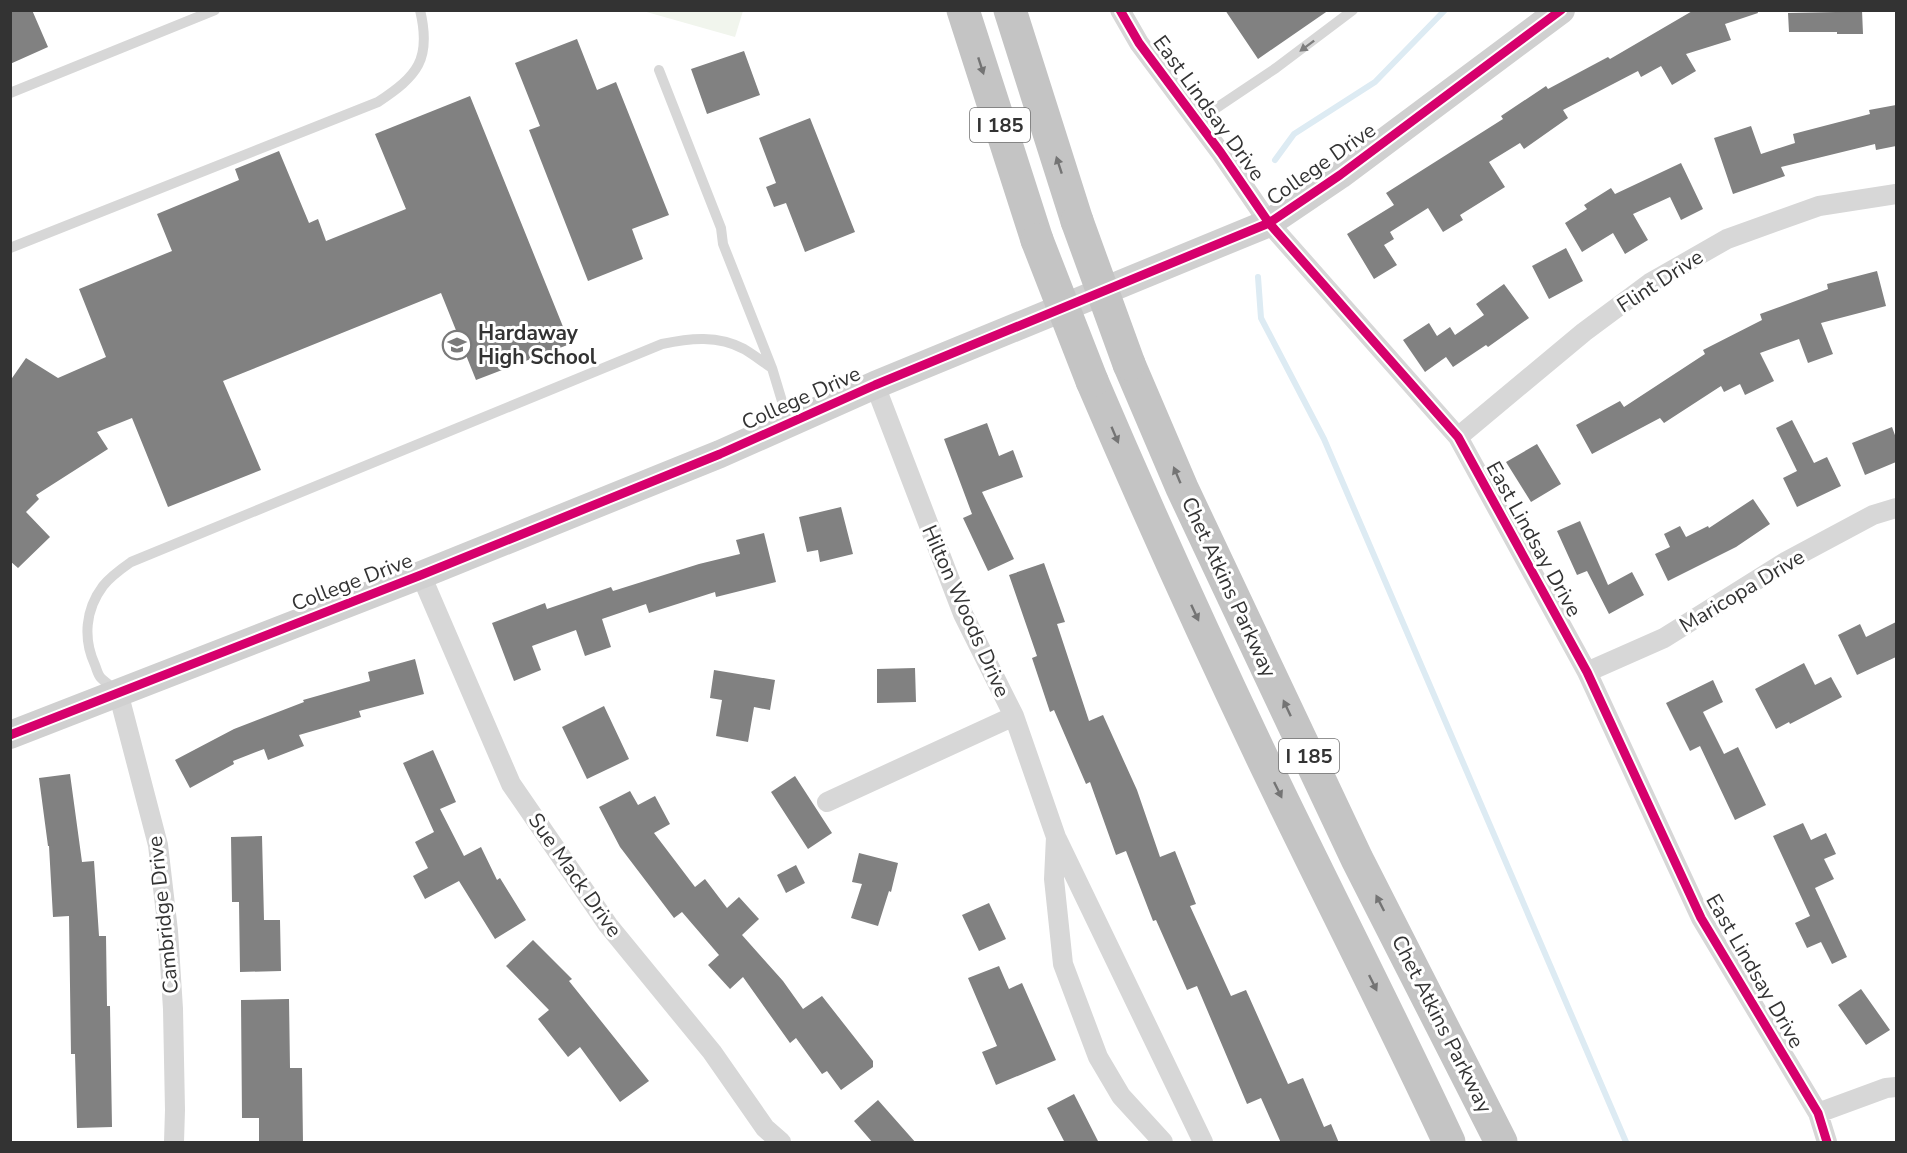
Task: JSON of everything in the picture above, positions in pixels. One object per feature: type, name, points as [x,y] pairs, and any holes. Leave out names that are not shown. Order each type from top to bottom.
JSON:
[{"type":"highway","name":"Chet Atkins Parkway","points":[[963,10],[1037,240],[1092,381],[1151,518],[1263,759],[1449,1143]]},
{"type":"highway","name":"Chet Atkins Parkway","points":[[1010,10],[1077,221],[1129,364],[1182,488],[1357,859],[1501,1143]]},
{"type":"street","name":"East Lindsay Drive","points":[[1120,10],[1139,43],[1269,223],[1458,437],[1587,672],[1701,918],[1818,1113],[1827,1143]]},
{"type":"street","name":"College Drive","points":[[10,735],[421,575],[720,454],[875,385],[1269,223],[1340,175],[1561,10]]},
{"type":"street","name":"Flint Drive","points":[[1458,437],[1584,332],[1650,283],[1718,244],[1819,206],[1896,194]]},
{"type":"street","name":"Hilton Woods Drive","points":[[875,385],[963,614],[1014,716],[1056,837],[1203,1143]]},
{"type":"street","name":"Maricopa Drive","points":[[1587,672],[1664,638],[1787,561],[1873,515],[1896,508]]},
{"type":"street","name":"Sue Mack Drive","points":[[421,575],[511,784],[608,925],[712,1052],[765,1128],[781,1143]]},
{"type":"street","name":"Cambridge Drive","points":[[118,692],[158,845],[168,931],[172,998],[174,1143]]},
{"type":"street","points":[[827,802],[1014,716]]},
{"type":"street","name":"Hilton Woods Drive","points":[[1056,837],[1054,879],[1063,964],[1098,1057],[1121,1096],[1163,1143]]},
{"type":"street","points":[[1818,1113],[1886,1088],[1896,1087]]},
{"type":"lane","points":[[10,93],[215,10]]},
{"type":"lane","points":[[10,248],[378,102],[401,87],[418,68],[424,47],[420,10]]},
{"type":"lane","points":[[1197,121],[1276,68],[1353,10]]},
{"type":"lane","points":[[659,70],[720,228],[723,244],[772,368],[788,424]]},
{"type":"lane","points":[[118,692],[100,677],[87,641],[88,630],[92,604],[103,586],[131,562],[662,344],[687,338],[712,339],[743,349],[772,368]]},
{"type":"shaded area","points":[[643,11],[743,11],[735,37]]},
{"type":"building","points":[[10,10],[32,10],[48,47],[10,64]]},
{"type":"building","points":[[1225,10],[1329,10],[1258,59]]},
{"type":"building","points":[[1694,10],[1757,10],[1758,13],[1725,24],[1731,40],[1686,54],[1696,71],[1672,85],[1661,66],[1641,77],[1638,71],[1563,110],[1568,118],[1524,149],[1520,143],[1489,162],[1505,187],[1460,215],[1463,220],[1443,232],[1428,208],[1390,232],[1394,239],[1384,245],[1397,265],[1374,279],[1347,234],[1394,205],[1386,193],[1503,119],[1501,116],[1546,86],[1548,89],[1608,57],[1610,59]]},
{"type":"building","points":[[1836,10],[1862,10],[1863,34],[1789,32],[1788,13],[1836,12]]},
{"type":"building","points":[[577,39],[597,90],[616,82],[669,215],[632,229],[643,259],[588,281],[529,130],[540,126],[515,63]]},
{"type":"building","points":[[744,51],[760,95],[707,114],[691,69]]},
{"type":"building","points":[[470,96],[570,344],[476,380],[441,293],[223,381],[261,470],[168,507],[132,418],[97,432],[108,449],[36,495],[39,499],[26,512],[50,537],[18,568],[10,561],[10,381],[26,358],[58,378],[106,357],[79,289],[172,251],[157,214],[239,180],[235,169],[279,151],[309,223],[318,219],[326,241],[406,209],[375,134]]},
{"type":"building","points":[[1896,105],[1896,146],[1876,150],[1875,144],[1781,167],[1785,176],[1733,194],[1714,138],[1751,126],[1761,154],[1795,143],[1793,134],[1870,114],[1869,110]]},
{"type":"building","points":[[810,118],[855,232],[805,252],[786,203],[774,207],[766,187],[776,183],[759,138]]},
{"type":"building","points":[[1681,163],[1703,209],[1681,220],[1670,197],[1633,214],[1648,240],[1625,254],[1613,233],[1582,252],[1565,223],[1587,209],[1584,205],[1611,188],[1615,194]]},
{"type":"building","points":[[1566,248],[1583,281],[1549,299],[1532,266]]},
{"type":"building","points":[[1877,271],[1886,306],[1821,323],[1833,354],[1808,363],[1799,339],[1760,353],[1774,381],[1745,395],[1740,384],[1724,392],[1721,386],[1664,423],[1660,418],[1592,454],[1576,425],[1620,401],[1624,407],[1705,354],[1703,350],[1762,320],[1760,314],[1828,289],[1827,284]]},
{"type":"building","points":[[1504,284],[1529,318],[1488,347],[1486,345],[1453,367],[1446,357],[1425,372],[1403,340],[1429,323],[1437,336],[1450,327],[1455,335],[1484,315],[1476,304]]},
{"type":"building","points":[[1792,420],[1814,463],[1827,457],[1841,486],[1797,507],[1783,478],[1797,471],[1776,428]]},
{"type":"building","points":[[987,423],[999,456],[1013,450],[1023,477],[982,492],[1014,559],[988,571],[963,518],[972,514],[944,439]]},
{"type":"building","points":[[1892,427],[1896,438],[1896,462],[1865,475],[1852,443]]},
{"type":"building","points":[[1537,444],[1561,484],[1531,502],[1506,462]]},
{"type":"building","points":[[1753,499],[1770,524],[1736,547],[1668,581],[1655,554],[1670,547],[1664,534],[1680,526],[1686,537],[1708,526],[1709,528]]},
{"type":"building","points":[[841,507],[853,554],[820,562],[818,550],[807,552],[799,517]]},
{"type":"building","points":[[1580,521],[1608,585],[1632,572],[1644,595],[1609,614],[1587,571],[1577,575],[1557,531]]},
{"type":"building","points":[[764,533],[776,582],[716,597],[715,592],[649,613],[646,604],[602,619],[611,647],[585,656],[576,630],[532,646],[541,670],[514,681],[492,623],[545,603],[547,609],[611,587],[613,591],[699,564],[740,554],[736,540]]},
{"type":"building","points":[[1044,563],[1065,622],[1057,624],[1089,721],[1103,715],[1137,790],[1160,857],[1175,851],[1196,904],[1190,906],[1231,996],[1246,990],[1288,1084],[1303,1078],[1324,1127],[1331,1124],[1339,1143],[1281,1143],[1261,1098],[1247,1104],[1197,986],[1187,990],[1156,920],[1153,921],[1126,851],[1116,855],[1090,782],[1086,784],[1054,710],[1050,712],[1032,658],[1037,656],[1009,575]]},
{"type":"building","points":[[1896,622],[1896,657],[1857,675],[1838,635],[1860,624],[1866,637]]},
{"type":"building","points":[[415,659],[424,694],[359,711],[361,717],[299,735],[304,746],[268,760],[264,749],[233,761],[234,764],[190,788],[175,760],[234,729],[304,702],[303,700],[370,681],[368,672]]},
{"type":"building","points":[[1804,663],[1815,685],[1831,677],[1842,697],[1776,729],[1755,689]]},
{"type":"building","points":[[915,668],[916,702],[877,703],[877,669]]},
{"type":"building","points":[[714,670],[775,680],[770,710],[754,707],[748,742],[716,736],[722,700],[710,698]]},
{"type":"building","points":[[1713,680],[1723,702],[1703,712],[1724,754],[1738,747],[1766,805],[1735,820],[1700,746],[1690,751],[1666,703]]},
{"type":"building","points":[[604,706],[629,759],[587,779],[562,727]]},
{"type":"building","points":[[433,750],[456,802],[440,809],[464,856],[481,847],[497,880],[500,878],[526,920],[495,939],[459,881],[425,899],[413,876],[428,868],[415,842],[434,832],[403,763]]},
{"type":"building","points":[[70,774],[82,862],[94,861],[99,936],[106,936],[107,1006],[110,1006],[112,1127],[77,1128],[75,1054],[71,1054],[69,916],[53,917],[49,846],[39,778]]},
{"type":"building","points":[[795,776],[832,833],[808,849],[771,792]]},
{"type":"building","points":[[630,791],[638,805],[655,796],[670,824],[654,833],[695,887],[705,879],[727,908],[739,897],[759,919],[742,935],[783,981],[803,1009],[822,996],[873,1061],[873,1067],[841,1090],[827,1071],[822,1074],[796,1038],[790,1043],[743,977],[730,989],[708,965],[719,955],[682,912],[674,918],[620,847],[599,807]]},
{"type":"building","points":[[1803,823],[1811,840],[1826,833],[1836,854],[1824,859],[1834,879],[1815,888],[1847,957],[1832,964],[1821,942],[1807,948],[1795,923],[1810,916],[1773,836]]},
{"type":"building","points":[[262,836],[264,920],[280,920],[281,971],[240,972],[239,902],[232,902],[231,837]]},
{"type":"building","points":[[859,853],[898,863],[891,892],[889,891],[878,926],[851,918],[862,884],[852,882]]},
{"type":"building","points":[[796,865],[805,883],[786,893],[777,875]]},
{"type":"building","points":[[989,903],[1006,939],[979,951],[962,915]]},
{"type":"building","points":[[533,940],[572,979],[569,981],[649,1081],[620,1102],[580,1047],[568,1057],[538,1019],[549,1010],[506,966]]},
{"type":"building","points":[[999,966],[1009,989],[1022,983],[1056,1060],[996,1085],[982,1052],[997,1046],[968,978]]},
{"type":"building","points":[[1861,989],[1890,1030],[1866,1045],[1838,1005]]},
{"type":"building","points":[[289,999],[290,1068],[302,1068],[303,1143],[259,1143],[259,1118],[242,1118],[241,1000]]},
{"type":"building","points":[[1074,1094],[1099,1143],[1065,1143],[1047,1108]]},
{"type":"building","points":[[878,1100],[916,1143],[873,1143],[854,1121]]},
{"type":"waterway","points":[[1275,160],[1294,134],[1375,82],[1445,10]]},
{"type":"waterway","points":[[1258,277],[1261,318],[1324,439],[1626,1142]]},
{"type":"cycle path","points":[[1120,10],[1139,43],[1221,153],[1269,223],[1458,437],[1587,672],[1701,918],[1818,1113],[1827,1142]]},
{"type":"cycle path","points":[[10,735],[421,575],[720,454],[875,385],[1269,223],[1340,175],[1561,10]]},
{"type":"place","name":"Hardaway High School","points":[[457,345]]}]
